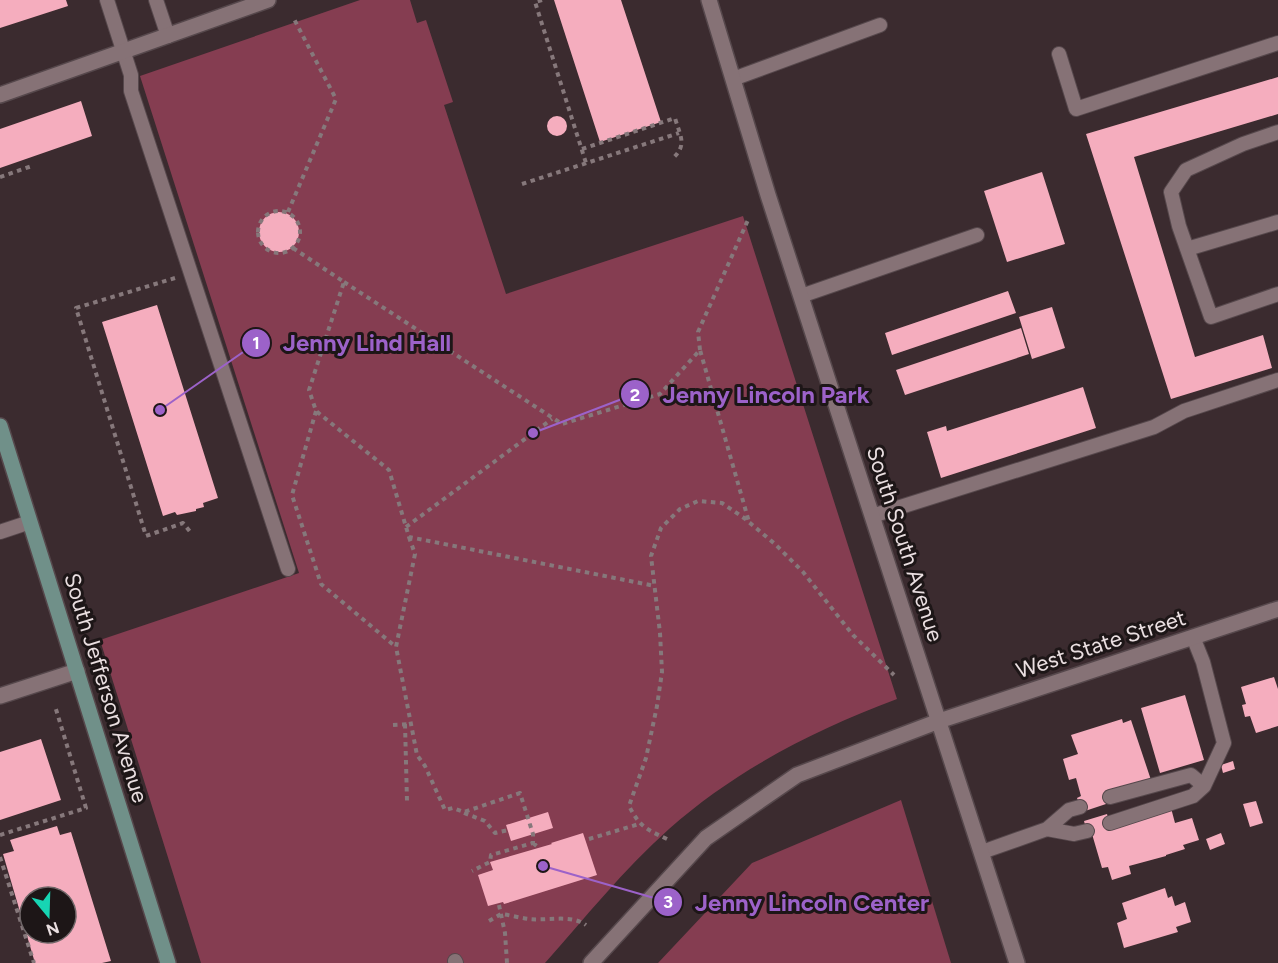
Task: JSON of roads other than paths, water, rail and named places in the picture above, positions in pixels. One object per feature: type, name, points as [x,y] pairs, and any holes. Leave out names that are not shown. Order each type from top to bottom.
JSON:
[{"type":"main road","name":"South Jefferson Avenue","points":[[0,426],[168,963]]},
{"type":"street","points":[[0,95],[268,0]]},
{"type":"street","name":"South South Avenue","points":[[711,0],[733,79],[801,296],[1017,963]]},
{"type":"street","name":"West State Street","points":[[591,963],[706,838],[797,775],[939,721],[1278,609]]},
{"type":"street","points":[[0,696],[78,671]]},
{"type":"lane","points":[[107,0],[131,75],[131,91],[288,569]]},
{"type":"lane","points":[[156,0],[168,36]]},
{"type":"lane","points":[[733,79],[880,26]]},
{"type":"lane","points":[[1059,54],[1076,109],[1278,43]]},
{"type":"lane","points":[[1278,132],[1243,144],[1186,170],[1171,192],[1179,226],[1211,316],[1278,294]]},
{"type":"lane","points":[[1187,249],[1278,222]]},
{"type":"lane","points":[[801,296],[977,235]]},
{"type":"lane","points":[[872,516],[1154,427],[1184,411],[1278,380]]},
{"type":"lane","points":[[0,532],[30,522]]},
{"type":"lane","points":[[1110,823],[1193,796],[1204,786],[1224,743],[1203,662],[1193,637]]},
{"type":"lane","points":[[1110,797],[1191,775],[1204,786]]},
{"type":"lane","points":[[982,852],[1047,829],[1070,810],[1080,807]]},
{"type":"lane","points":[[1047,829],[1074,834],[1087,831]]},
{"type":"place","name":"Jenny Lind Hall","points":[[160,410]]},
{"type":"place","name":"Jenny Lincoln Park","points":[[533,433]]},
{"type":"place","name":"Jenny Lincoln Center","points":[[543,866]]}]
